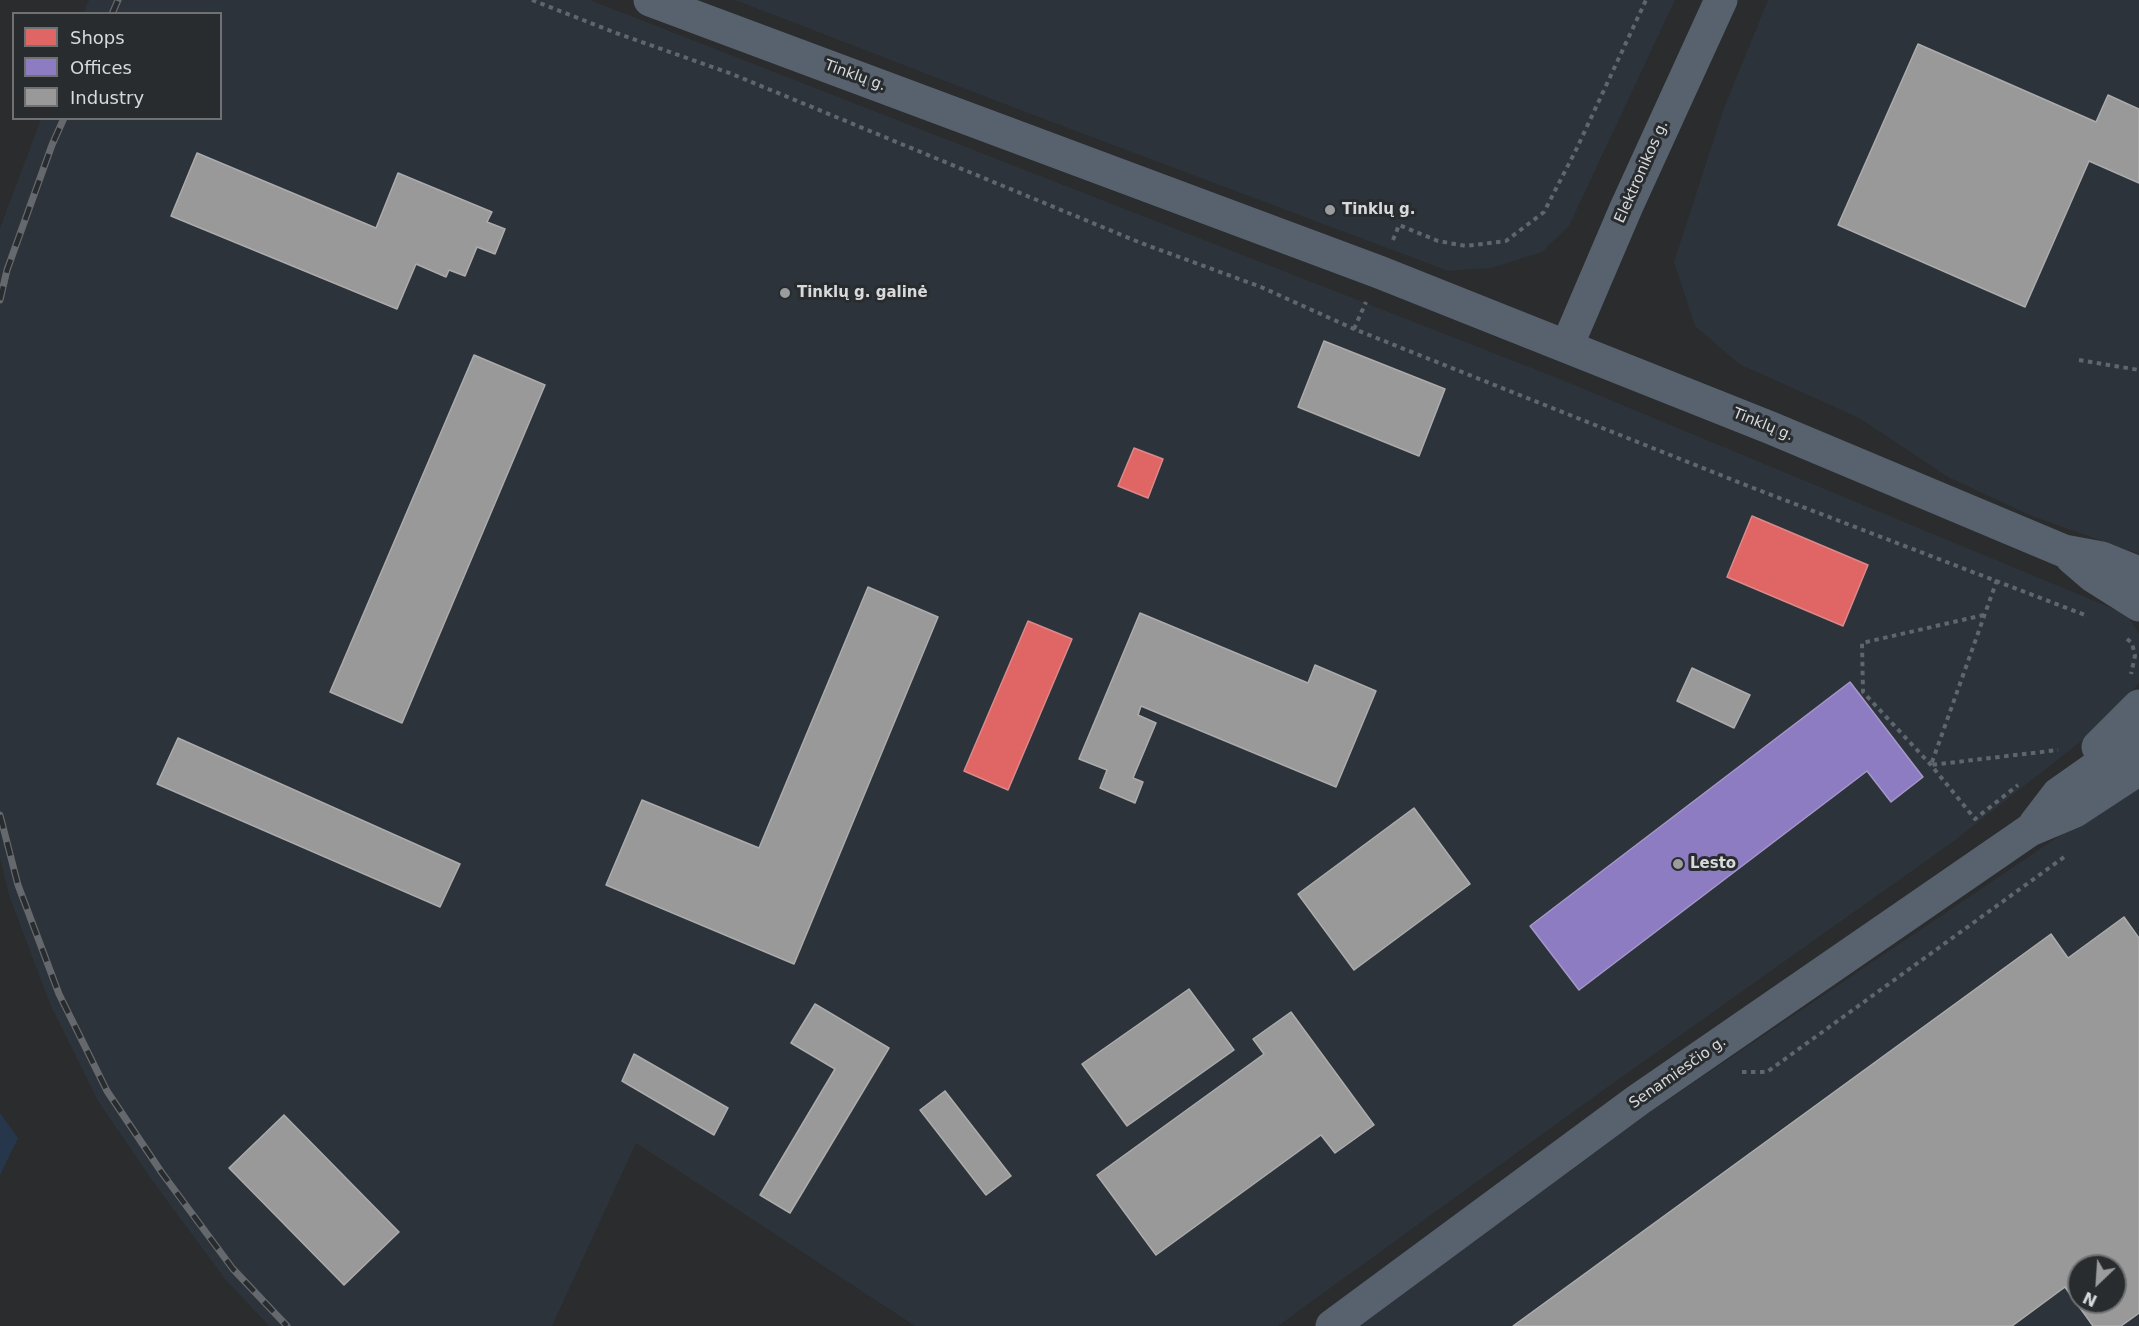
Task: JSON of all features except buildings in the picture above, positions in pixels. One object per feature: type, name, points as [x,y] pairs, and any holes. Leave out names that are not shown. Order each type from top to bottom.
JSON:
[{"type":"main road","name":"Tinklų g.","points":[[650,0],[1379,272],[1771,428],[2064,551],[2133,611]]},
{"type":"main road","name":"Elektronikos g.","points":[[1568,346],[1626,208],[1721,0]]},
{"type":"main road","name":"Senamiesčio g.","points":[[2030,830],[2087,758],[2139,706]]},
{"type":"main road","name":"Senamiesčio g.","points":[[2058,794],[2139,736]]},
{"type":"main road","name":"Senamiesčio g.","points":[[1332,1326],[1638,1100],[2030,830],[2075,811],[2139,769]]},
{"type":"path","points":[[532,0],[616,33],[732,74],[1141,243],[1261,287],[1354,329],[1748,486],[2094,619]]},
{"type":"path","points":[[1354,329],[1399,225],[1438,241],[1466,246],[1506,241],[1544,212],[1647,0]]},
{"type":"path","points":[[2079,360],[2139,370]]},
{"type":"path","points":[[1932,765],[1997,580]]},
{"type":"path","points":[[1975,819],[1932,765],[1863,692],[1862,643],[1984,615]]},
{"type":"path","points":[[1932,765],[2062,750]]},
{"type":"shaded area","points":[[89,0],[590,0],[1555,377],[2126,614],[2139,633],[2139,683],[2102,725],[1954,841],[1602,1091],[1278,1326],[915,1326],[636,1143],[552,1326],[269,1326],[225,1279],[154,1183],[98,1101],[50,1004],[9,895],[0,858],[0,228],[41,120],[222,120],[222,12],[83,12]]},
{"type":"shaded area","points":[[735,0],[1675,0],[1569,226],[1542,252],[1492,268],[1448,271]]},
{"type":"shaded area","points":[[1768,0],[2139,0],[2139,554],[2029,515],[1948,477],[1859,418],[1739,364],[1695,326],[1674,262],[1724,108]]},
{"type":"shaded area","points":[[2139,785],[2139,1326],[1360,1326],[1650,1112],[2126,791]]},
{"type":"shaded area","points":[[0,1113],[18,1138],[0,1175]]},
{"type":"railway","points":[[113,12],[118,0]]},
{"type":"railway","points":[[0,300],[7,270],[63,120]]},
{"type":"railway","points":[[0,815],[18,885],[59,994],[107,1091],[162,1173],[233,1269],[287,1326]]},
{"type":"place","name":"Tinklų g.","points":[[1330,210]]},
{"type":"place","name":"Tinklų g. galinė","points":[[785,293]]},
{"type":"place","name":"Lesto","points":[[1678,864]]}]
